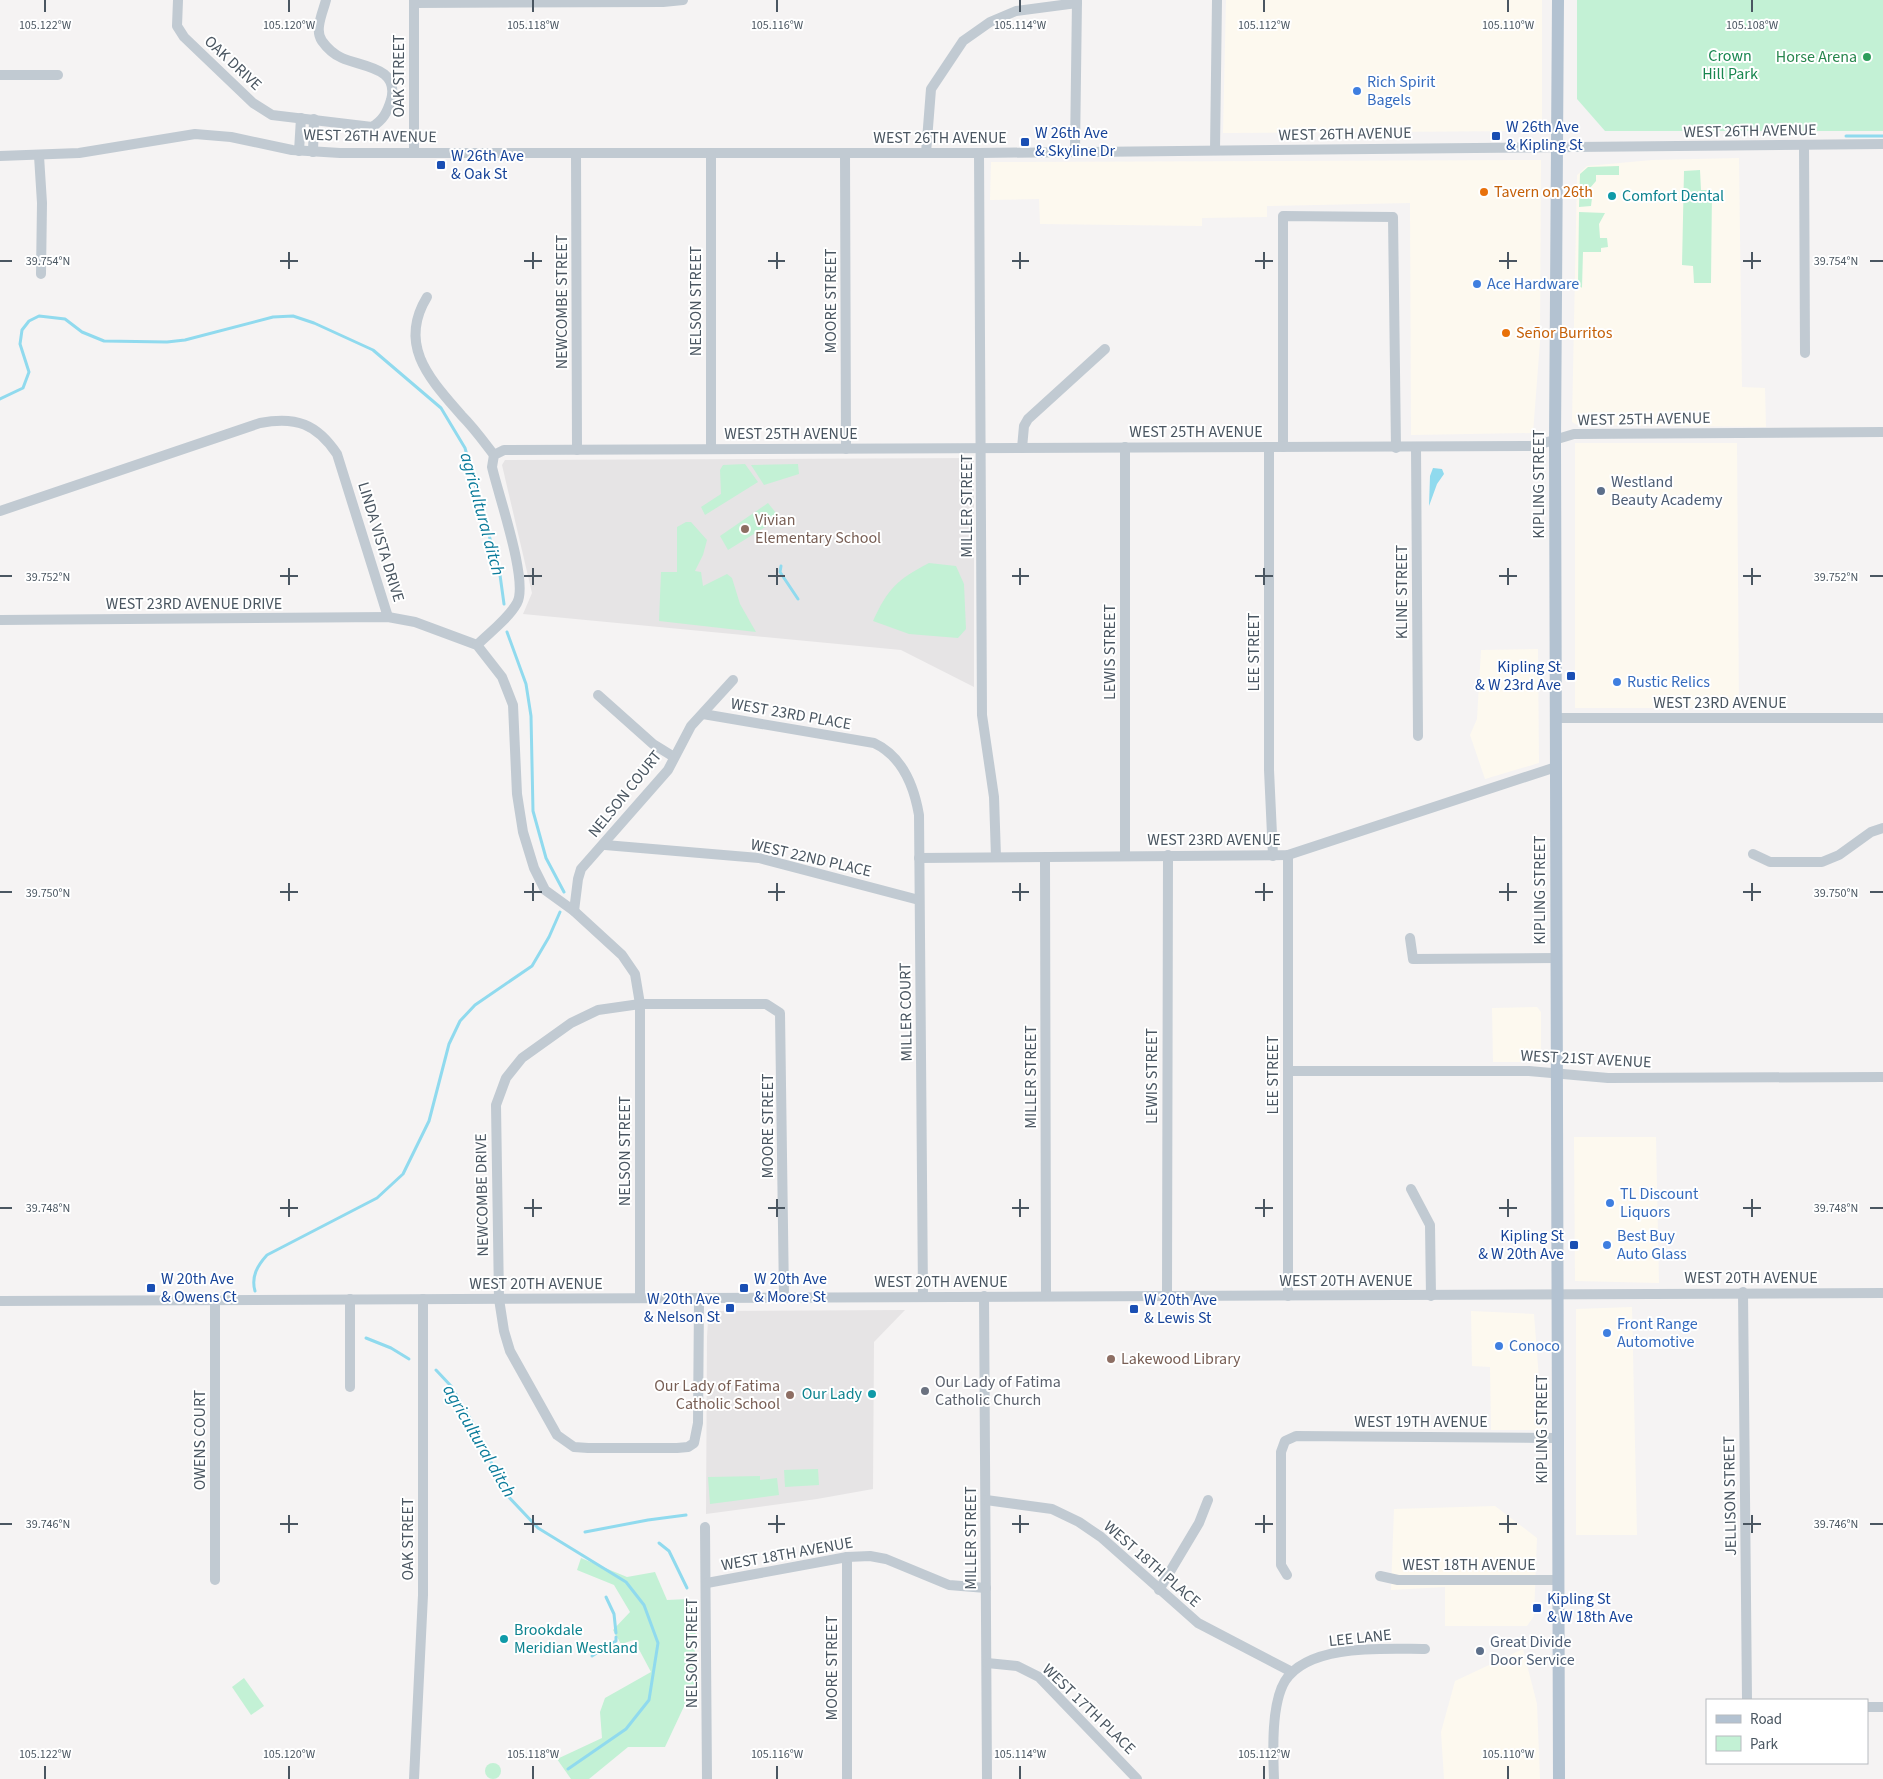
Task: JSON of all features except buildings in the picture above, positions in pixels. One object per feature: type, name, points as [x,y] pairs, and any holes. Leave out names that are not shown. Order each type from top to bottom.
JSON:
[{"type":"main road","name":"KIPLING STREET","points":[[1558,0],[1555,441],[1559,1779]]},
{"type":"street","name":"OAK DRIVE","points":[[178,0],[177,26],[184,38],[252,103],[272,114],[372,127],[380,122],[388,112],[393,93],[392,85],[382,73],[370,66],[335,54],[320,40],[318,26],[326,0]]},
{"type":"street","points":[[414,2],[663,2],[684,0]]},
{"type":"street","points":[[1215,150],[1217,0]]},
{"type":"street","name":"OAK STREET","points":[[414,2],[414,153]]},
{"type":"street","points":[[926,153],[930,89],[963,41],[990,22],[1016,11],[1077,2],[1075,152]]},
{"type":"street","points":[[0,75],[58,75]]},
{"type":"street","points":[[300,150],[301,118]]},
{"type":"street","points":[[313,152],[314,119]]},
{"type":"street","name":"WEST 26TH AVENUE","points":[[0,156],[79,153],[195,134],[231,137],[313,152],[414,153],[979,153],[1883,144]]},
{"type":"street","points":[[1804,145],[1805,353]]},
{"type":"street","name":"NEWCOMBE STREET","points":[[576,153],[577,450]]},
{"type":"street","name":"NELSON STREET","points":[[711,153],[711,449]]},
{"type":"street","name":"MOORE STREET","points":[[845,153],[846,449]]},
{"type":"street","name":"MILLER STREET","points":[[979,153],[982,715],[994,797],[996,857]]},
{"type":"street","points":[[39,156],[42,203],[41,274]]},
{"type":"street","points":[[1283,447],[1283,216],[1301,216],[1394,217],[1396,448]]},
{"type":"street","points":[[427,297],[420,307],[417,324],[417,344],[420,362],[429,378],[494,456],[492,467],[520,573],[521,593],[518,602],[477,645],[502,677],[513,705],[517,794],[523,832],[534,868],[545,890],[574,911],[622,955],[635,974],[640,1004]]},
{"type":"street","points":[[1022,448],[1024,426],[1028,419],[1105,349]]},
{"type":"street","name":"LINDA VISTA DRIVE","points":[[0,511],[260,423],[286,420],[302,423],[329,442],[338,454],[388,617],[415,622],[477,645]]},
{"type":"street","name":"WEST 25TH AVENUE","points":[[494,456],[499,452],[507,450],[1534,446],[1574,434],[1883,432]]},
{"type":"street","name":"LEWIS STREET","points":[[1124,856],[1125,447]]},
{"type":"street","name":"LEE STREET","points":[[1269,447],[1269,770],[1273,856]]},
{"type":"street","name":"KLINE STREET","points":[[1416,447],[1418,736]]},
{"type":"street","name":"WEST 23RD AVENUE DRIVE","points":[[0,620],[388,617]]},
{"type":"street","name":"NELSON COURT","points":[[574,911],[581,870],[605,845],[668,770],[691,726],[733,680]]},
{"type":"street","points":[[598,694],[653,744],[674,757]]},
{"type":"street","name":"WEST 23RD PLACE","points":[[703,714],[874,744]]},
{"type":"street","name":"WEST 23RD AVENUE","points":[[1556,718],[1883,718]]},
{"type":"street","name":"MILLER COURT","points":[[874,744],[884,748],[897,758],[912,787],[919,815],[923,1297]]},
{"type":"street","name":"WEST 23RD AVENUE","points":[[919,858],[1288,855],[1556,768]]},
{"type":"street","points":[[1753,854],[1770,862],[1822,862],[1839,855],[1871,832],[1883,828]]},
{"type":"street","name":"WEST 22ND PLACE","points":[[605,845],[759,858],[919,900]]},
{"type":"street","name":"LEE STREET","points":[[1288,855],[1288,1296]]},
{"type":"street","name":"LEWIS STREET","points":[[1167,1296],[1168,856]]},
{"type":"street","name":"MILLER STREET","points":[[1045,858],[1046,1296]]},
{"type":"street","points":[[1410,938],[1413,958],[1556,958]]},
{"type":"street","name":"NELSON STREET","points":[[640,1004],[640,1298]]},
{"type":"street","name":"NEWCOMBE DRIVE","points":[[699,1298],[698,1423],[694,1443],[688,1447],[677,1448],[588,1448],[574,1446],[556,1434],[510,1351],[504,1331],[499,1298],[496,1105],[506,1078],[522,1058],[571,1023],[598,1010],[640,1004],[766,1004],[780,1013]]},
{"type":"street","name":"MOORE STREET","points":[[780,1013],[784,1298]]},
{"type":"street","name":"WEST 21ST AVENUE","points":[[1288,1071],[1529,1071],[1608,1078],[1883,1077]]},
{"type":"street","points":[[1411,1189],[1430,1225],[1430,1296]]},
{"type":"street","name":"WEST 20TH AVENUE","points":[[0,1301],[984,1296],[1430,1296],[1743,1292],[1883,1293]]},
{"type":"street","name":"JELLISON STREET","points":[[1743,1292],[1748,1699]]},
{"type":"street","name":"MILLER STREET","points":[[984,1296],[987,1779]]},
{"type":"street","points":[[350,1299],[350,1387]]},
{"type":"street","name":"OAK STREET","points":[[414,1779],[423,1595],[423,1299]]},
{"type":"street","name":"OWENS COURT","points":[[215,1300],[215,1580]]},
{"type":"street","name":"WEST 19TH AVENUE","points":[[1287,1575],[1281,1565],[1281,1452],[1285,1442],[1296,1436],[1558,1438]]},
{"type":"street","name":"WEST 18TH PLACE","points":[[986,1500],[1039,1506],[1061,1512],[1101,1538],[1198,1623],[1292,1672]]},
{"type":"street","points":[[1159,1590],[1199,1523],[1208,1500]]},
{"type":"street","name":"NELSON STREET","points":[[705,1527],[707,1583],[707,1779]]},
{"type":"street","name":"WEST 18TH AVENUE","points":[[707,1583],[846,1557],[870,1556],[886,1559],[949,1585],[986,1588]]},
{"type":"street","name":"MOORE STREET","points":[[846,1557],[847,1779]]},
{"type":"street","name":"WEST 18TH AVENUE","points":[[1380,1576],[1398,1580],[1558,1580]]},
{"type":"street","name":"LEE LANE","points":[[1292,1672],[1317,1658],[1348,1651],[1425,1649]]},
{"type":"street","name":"WEST 17TH PLACE","points":[[987,1663],[1017,1666],[1039,1677],[1137,1779]]},
{"type":"street","points":[[1274,1779],[1274,1734],[1277,1707],[1284,1683],[1292,1672]]},
{"type":"street","points":[[1868,1706],[1883,1707]]},
{"type":"shaded area","points":[[1226,0],[1542,0],[1542,131],[1223,133]]},
{"type":"shaded area","points":[[1739,158],[1742,387],[1765,388],[1766,427],[1577,425],[1572,422],[1577,175],[1587,166],[1652,160]]},
{"type":"shaded area","points":[[1541,160],[1540,342],[1533,433],[1411,435],[1410,203],[1267,206],[1267,217],[1202,218],[1202,226],[1040,224],[1039,199],[990,200],[991,162]]},
{"type":"shaded area","points":[[1575,443],[1737,443],[1739,708],[1575,708]]},
{"type":"shaded area","name":"Vivian Elementary School","points":[[974,458],[974,687],[901,650],[523,614],[532,593],[502,465],[505,460]]},
{"type":"shaded area","points":[[1538,649],[1539,763],[1485,779],[1470,735],[1477,719],[1481,650]]},
{"type":"shaded area","points":[[1537,1007],[1541,1012],[1541,1055],[1536,1062],[1493,1062],[1492,1008]]},
{"type":"shaded area","points":[[1574,1137],[1656,1137],[1659,1283],[1575,1281]]},
{"type":"shaded area","points":[[1632,1307],[1637,1535],[1576,1535],[1576,1309]]},
{"type":"shaded area","name":"Our Lady of Fatima Catholic School","points":[[905,1310],[874,1342],[873,1489],[817,1499],[706,1514],[707,1337],[708,1320],[711,1314],[717,1311]]},
{"type":"shaded area","points":[[1471,1311],[1534,1314],[1543,1430],[1491,1430],[1490,1367],[1472,1366]]},
{"type":"shaded area","points":[[1495,1506],[1537,1538],[1534,1616],[1527,1626],[1445,1626],[1445,1587],[1391,1590],[1394,1509]]},
{"type":"shaded area","points":[[1523,1649],[1537,1704],[1540,1779],[1444,1779],[1441,1732],[1455,1681]]},
{"type":"green space","name":"Crown Hill Park","points":[[1577,0],[1883,0],[1883,131],[1605,131],[1577,99]]},
{"type":"green space","points":[[1619,166],[1619,175],[1596,175],[1596,181],[1590,188],[1593,190],[1591,206],[1579,207],[1580,174],[1588,167]]},
{"type":"green space","points":[[1700,170],[1701,190],[1712,190],[1711,283],[1694,283],[1693,266],[1682,265],[1684,171]]},
{"type":"green space","points":[[1579,212],[1605,213],[1599,224],[1600,238],[1607,238],[1608,247],[1601,248],[1601,252],[1583,252],[1582,288],[1578,284]]},
{"type":"green space","points":[[745,464],[758,482],[705,515],[701,507],[721,494],[720,470],[723,465]]},
{"type":"green space","points":[[798,464],[799,474],[764,485],[751,465]]},
{"type":"green space","points":[[768,503],[780,518],[728,550],[720,536]]},
{"type":"green space","points":[[686,522],[691,522],[707,540],[703,555],[695,571],[701,572],[703,586],[727,574],[732,578],[740,604],[756,632],[659,621],[661,572],[677,572],[677,527]]},
{"type":"green space","points":[[929,563],[956,566],[964,584],[966,629],[958,638],[909,634],[873,621],[884,600],[895,586],[901,580]]},
{"type":"green space","points":[[818,1469],[819,1485],[785,1487],[784,1470]]},
{"type":"green space","points":[[760,1476],[760,1480],[777,1478],[779,1495],[710,1504],[708,1477]]},
{"type":"green space","points":[[581,1558],[627,1577],[655,1572],[667,1600],[688,1599],[696,1622],[694,1685],[665,1747],[628,1747],[589,1779],[571,1779],[557,1759],[602,1738],[600,1712],[605,1698],[651,1672],[634,1640],[621,1644],[613,1630],[630,1612],[614,1585],[577,1570]]},
{"type":"green space","points":[[244,1678],[264,1706],[251,1715],[232,1687]]},
{"type":"green space","points":[[493,1763],[501,1771],[493,1779],[485,1771]]},
{"type":"water","points":[[1433,468],[1442,469],[1444,474],[1437,484],[1429,506],[1430,476]]},
{"type":"waterway","points":[[1846,136],[1883,136]]},
{"type":"waterway","name":"agricultural ditch","points":[[0,399],[23,388],[29,372],[20,344],[22,330],[29,321],[39,316],[65,319],[82,332],[104,341],[167,342],[185,340],[273,317],[293,316],[314,323],[373,350],[441,408],[465,448],[500,575],[504,604]]},
{"type":"waterway","points":[[781,566],[780,572],[798,599]]},
{"type":"waterway","name":"agricultural ditch","points":[[507,632],[526,684],[531,716],[533,811],[546,858],[564,892]]},
{"type":"waterway","name":"agricultural ditch","points":[[255,1291],[254,1281],[256,1272],[260,1263],[267,1255],[377,1198],[403,1174],[429,1121],[449,1044],[460,1021],[475,1005],[532,966],[549,937],[560,912]]},
{"type":"waterway","name":"agricultural ditch","points":[[366,1338],[391,1348],[409,1359]]},
{"type":"waterway","name":"agricultural ditch","points":[[436,1370],[451,1386],[478,1432],[504,1492],[538,1528],[626,1582],[644,1605],[658,1643],[649,1700],[626,1729],[568,1769]]},
{"type":"waterway","points":[[585,1532],[686,1515]]},
{"type":"waterway","points":[[659,1543],[669,1551],[687,1588]]},
{"type":"waterway","points":[[606,1597],[614,1614],[616,1633]]},
{"type":"waterway","points":[[592,1656],[616,1641],[616,1637]]},
{"type":"place","name":"Horse Arena","points":[[1867,57]]},
{"type":"place","name":"Rich Spirit Bagels","points":[[1357,91]]},
{"type":"place","name":"W 26th Ave & Kipling St","points":[[1496,136]]},
{"type":"place","name":"W 26th Ave & Skyline Dr","points":[[1025,142]]},
{"type":"place","name":"W 26th Ave & Oak St","points":[[441,165]]},
{"type":"place","name":"Tavern on 26th","points":[[1484,192]]},
{"type":"place","name":"Comfort Dental","points":[[1612,196]]},
{"type":"place","name":"Ace Hardware","points":[[1477,284]]},
{"type":"place","name":"Señor Burritos","points":[[1506,333]]},
{"type":"place","name":"Westland Beauty Academy","points":[[1601,491]]},
{"type":"place","name":"Vivian Elementary School","points":[[745,529]]},
{"type":"place","name":"Kipling St & W 23rd Ave","points":[[1571,676]]},
{"type":"place","name":"Rustic Relics","points":[[1617,682]]},
{"type":"place","name":"TL Discount Liquors","points":[[1610,1203]]},
{"type":"place","name":"Kipling St & W 20th Ave","points":[[1574,1245]]},
{"type":"place","name":"Best Buy Auto Glass","points":[[1607,1245]]},
{"type":"place","name":"W 20th Ave & Owens Ct","points":[[151,1288]]},
{"type":"place","name":"W 20th Ave & Moore St","points":[[744,1288]]},
{"type":"place","name":"W 20th Ave & Nelson St","points":[[730,1308]]},
{"type":"place","name":"W 20th Ave & Lewis St","points":[[1134,1309]]},
{"type":"place","name":"Front Range Automotive","points":[[1607,1333]]},
{"type":"place","name":"Conoco","points":[[1499,1346]]},
{"type":"place","name":"Lakewood Library","points":[[1111,1359]]},
{"type":"place","name":"Our Lady of Fatima Catholic Church","points":[[925,1391]]},
{"type":"place","name":"Our Lady","points":[[872,1394]]},
{"type":"place","name":"Our Lady of Fatima Catholic School","points":[[790,1395]]},
{"type":"place","name":"Kipling St & W 18th Ave","points":[[1537,1608]]},
{"type":"place","name":"Brookdale Meridian Westland","points":[[504,1639]]},
{"type":"place","name":"Great Divide Door Service","points":[[1480,1651]]}]
